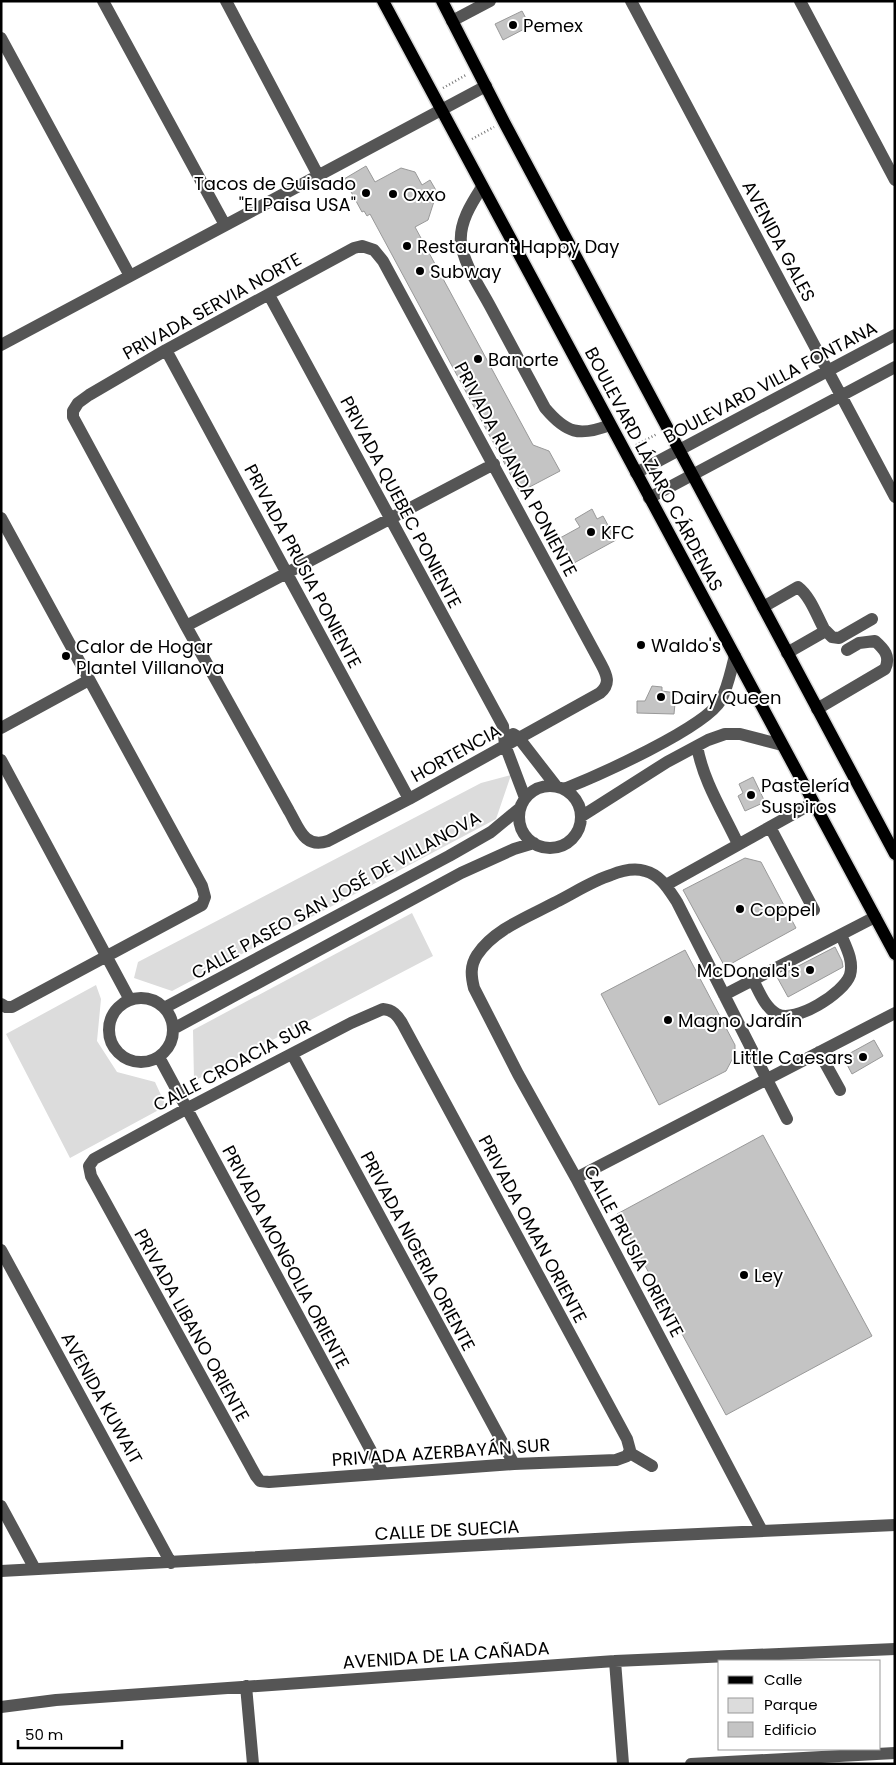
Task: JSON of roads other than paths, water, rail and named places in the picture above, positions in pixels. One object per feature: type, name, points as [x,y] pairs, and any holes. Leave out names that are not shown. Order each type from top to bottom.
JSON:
[{"type":"main road","name":"BOULEVARD LÁZARO CÁRDENAS","points":[[383,1],[895,954]]},
{"type":"main road","name":"BOULEVARD LÁZARO CÁRDENAS","points":[[442,1],[504,122],[895,854]]},
{"type":"street","points":[[103,1],[225,225]]},
{"type":"street","points":[[226,1],[318,175]]},
{"type":"street","points":[[452,21],[490,1]]},
{"type":"street","name":"AVENIDA GALES","points":[[631,1],[895,497]]},
{"type":"street","points":[[800,1],[895,180]]},
{"type":"street","points":[[1,38],[130,276]]},
{"type":"street","points":[[1,345],[486,86]]},
{"type":"street","points":[[482,187],[462,225],[462,244],[470,268],[482,292],[546,408],[556,421],[565,428],[576,431],[588,431],[610,425]]},
{"type":"street","name":"PRIVADA SERVIA NORTE","points":[[186,626],[73,417],[73,411],[78,403],[102,387],[354,248],[362,246],[374,250],[383,261]]},
{"type":"street","name":"PRIVADA RUANDA PONIENTE","points":[[383,261],[605,671],[607,683],[600,693]]},
{"type":"street","name":"PRIVADA QUEBEC PONIENTE","points":[[269,295],[503,726],[505,745],[523,803]]},
{"type":"street","name":"BOULEVARD VILLA FONTANA","points":[[636,473],[895,336]]},
{"type":"street","name":"PRIVADA PRUSIA PONIENTE","points":[[166,350],[409,799]]},
{"type":"street","points":[[649,498],[895,367]]},
{"type":"street","points":[[186,626],[494,464]]},
{"type":"street","points":[[1,518],[202,886],[204,897],[202,905],[106,956],[7,1005]]},
{"type":"street","points":[[763,607],[798,587],[804,593],[824,629],[832,637],[839,638],[872,619]]},
{"type":"street","name":"HORTENCIA","points":[[186,626],[301,831],[306,839],[319,844],[409,799],[600,693]]},
{"type":"street","points":[[787,653],[822,633],[824,629]]},
{"type":"street","points":[[817,709],[885,669],[888,662],[885,650],[874,641],[859,644],[847,650]]},
{"type":"street","points":[[560,787],[577,800],[582,816],[581,822],[576,835],[566,844],[560,847],[546,848],[534,843],[525,835],[520,825],[523,803],[536,789],[546,786],[560,787],[626,762],[688,728],[712,711],[720,701],[726,688],[734,656]]},
{"type":"street","points":[[1,728],[90,680]]},
{"type":"street","name":"PRIVADA QUEBEC PONIENTE","points":[[503,726],[518,738],[560,787]]},
{"type":"street","points":[[582,816],[652,771],[697,746],[725,734],[740,734],[782,745]]},
{"type":"street","points":[[697,746],[704,773],[738,844]]},
{"type":"street","points":[[1,760],[130,1000]]},
{"type":"street","name":"CALLE PASEO SAN JOSÉ DE VILLANOVA","points":[[164,1008],[357,906],[491,832],[523,803]]},
{"type":"street","points":[[787,1119],[677,902],[666,885],[813,803]]},
{"type":"street","points":[[770,827],[814,910]]},
{"type":"street","points":[[173,1029],[367,923],[497,856],[514,848],[534,843]]},
{"type":"street","name":"CALLE PRUSIA ORIENTE","points":[[666,885],[656,875],[644,870],[629,870],[611,875],[513,925],[485,945],[472,964],[471,975],[474,988],[518,1074],[576,1178],[762,1531]]},
{"type":"street","points":[[357,906],[367,923]]},
{"type":"street","points":[[724,995],[875,917]]},
{"type":"street","points":[[753,980],[763,1000],[777,1014],[787,1017],[808,1009],[839,990],[847,981],[851,965],[850,955],[841,935]]},
{"type":"street","points":[[148,999],[164,1008],[169,1014],[173,1029],[168,1049],[158,1058],[150,1061],[134,1061],[120,1054],[111,1040],[110,1024],[117,1010],[130,1000],[148,999]]},
{"type":"street","name":"CALLE CROACIA SUR","points":[[91,1176],[89,1166],[94,1158],[351,1023],[383,1009],[390,1010],[396,1014],[402,1023]]},
{"type":"street","points":[[576,1178],[895,1013]]},
{"type":"street","name":"PRIVADA OMAN ORIENTE","points":[[402,1023],[627,1439],[630,1453]]},
{"type":"street","points":[[819,1052],[840,1090]]},
{"type":"street","name":"PRIVADA NIGERIA ORIENTE","points":[[292,1054],[514,1464]]},
{"type":"street","name":"PRIVADA MONGOLIA ORIENTE","points":[[158,1058],[383,1473]]},
{"type":"street","name":"PRIVADA LIBANO ORIENTE","points":[[91,1176],[256,1476],[260,1481],[269,1482]]},
{"type":"street","name":"AVENIDA KUWAIT","points":[[1,1250],[171,1563]]},
{"type":"street","points":[[630,1453],[652,1466]]},
{"type":"street","name":"PRIVADA AZERBAYÁN SUR","points":[[269,1482],[514,1464],[616,1460],[628,1456],[630,1453]]},
{"type":"street","points":[[1,1506],[35,1569]]},
{"type":"street","name":"CALLE DE SUECIA","points":[[1,1571],[895,1525]]},
{"type":"street","name":"AVENIDA DE LA CAÑADA","points":[[1,1707],[56,1700],[615,1661],[895,1649]]},
{"type":"street","points":[[615,1661],[623,1764]]},
{"type":"street","points":[[246,1686],[253,1764]]},
{"type":"street","points":[[691,1764],[895,1754]]},
{"type":"place","name":"Pemex","points":[[513,25]]},
{"type":"place","name":"Tacos de Guisado \"El Paisa USA\"","points":[[366,193]]},
{"type":"place","name":"Oxxo","points":[[393,194]]},
{"type":"place","name":"Restaurant Happy Day","points":[[407,246]]},
{"type":"place","name":"Subway","points":[[420,271]]},
{"type":"place","name":"Banorte","points":[[478,359]]},
{"type":"place","name":"KFC","points":[[591,532]]},
{"type":"place","name":"Waldo's","points":[[641,645]]},
{"type":"place","name":"Calor de Hogar Plantel Villanova","points":[[66,656]]},
{"type":"place","name":"Dairy Queen","points":[[661,697]]},
{"type":"place","name":"Pastelería Suspiros","points":[[751,795]]},
{"type":"place","name":"Coppel","points":[[740,909]]},
{"type":"place","name":"McDonald's","points":[[810,970]]},
{"type":"place","name":"Magno Jardín","points":[[668,1020]]},
{"type":"place","name":"Little Caesars","points":[[863,1057]]},
{"type":"place","name":"Ley","points":[[744,1275]]}]
